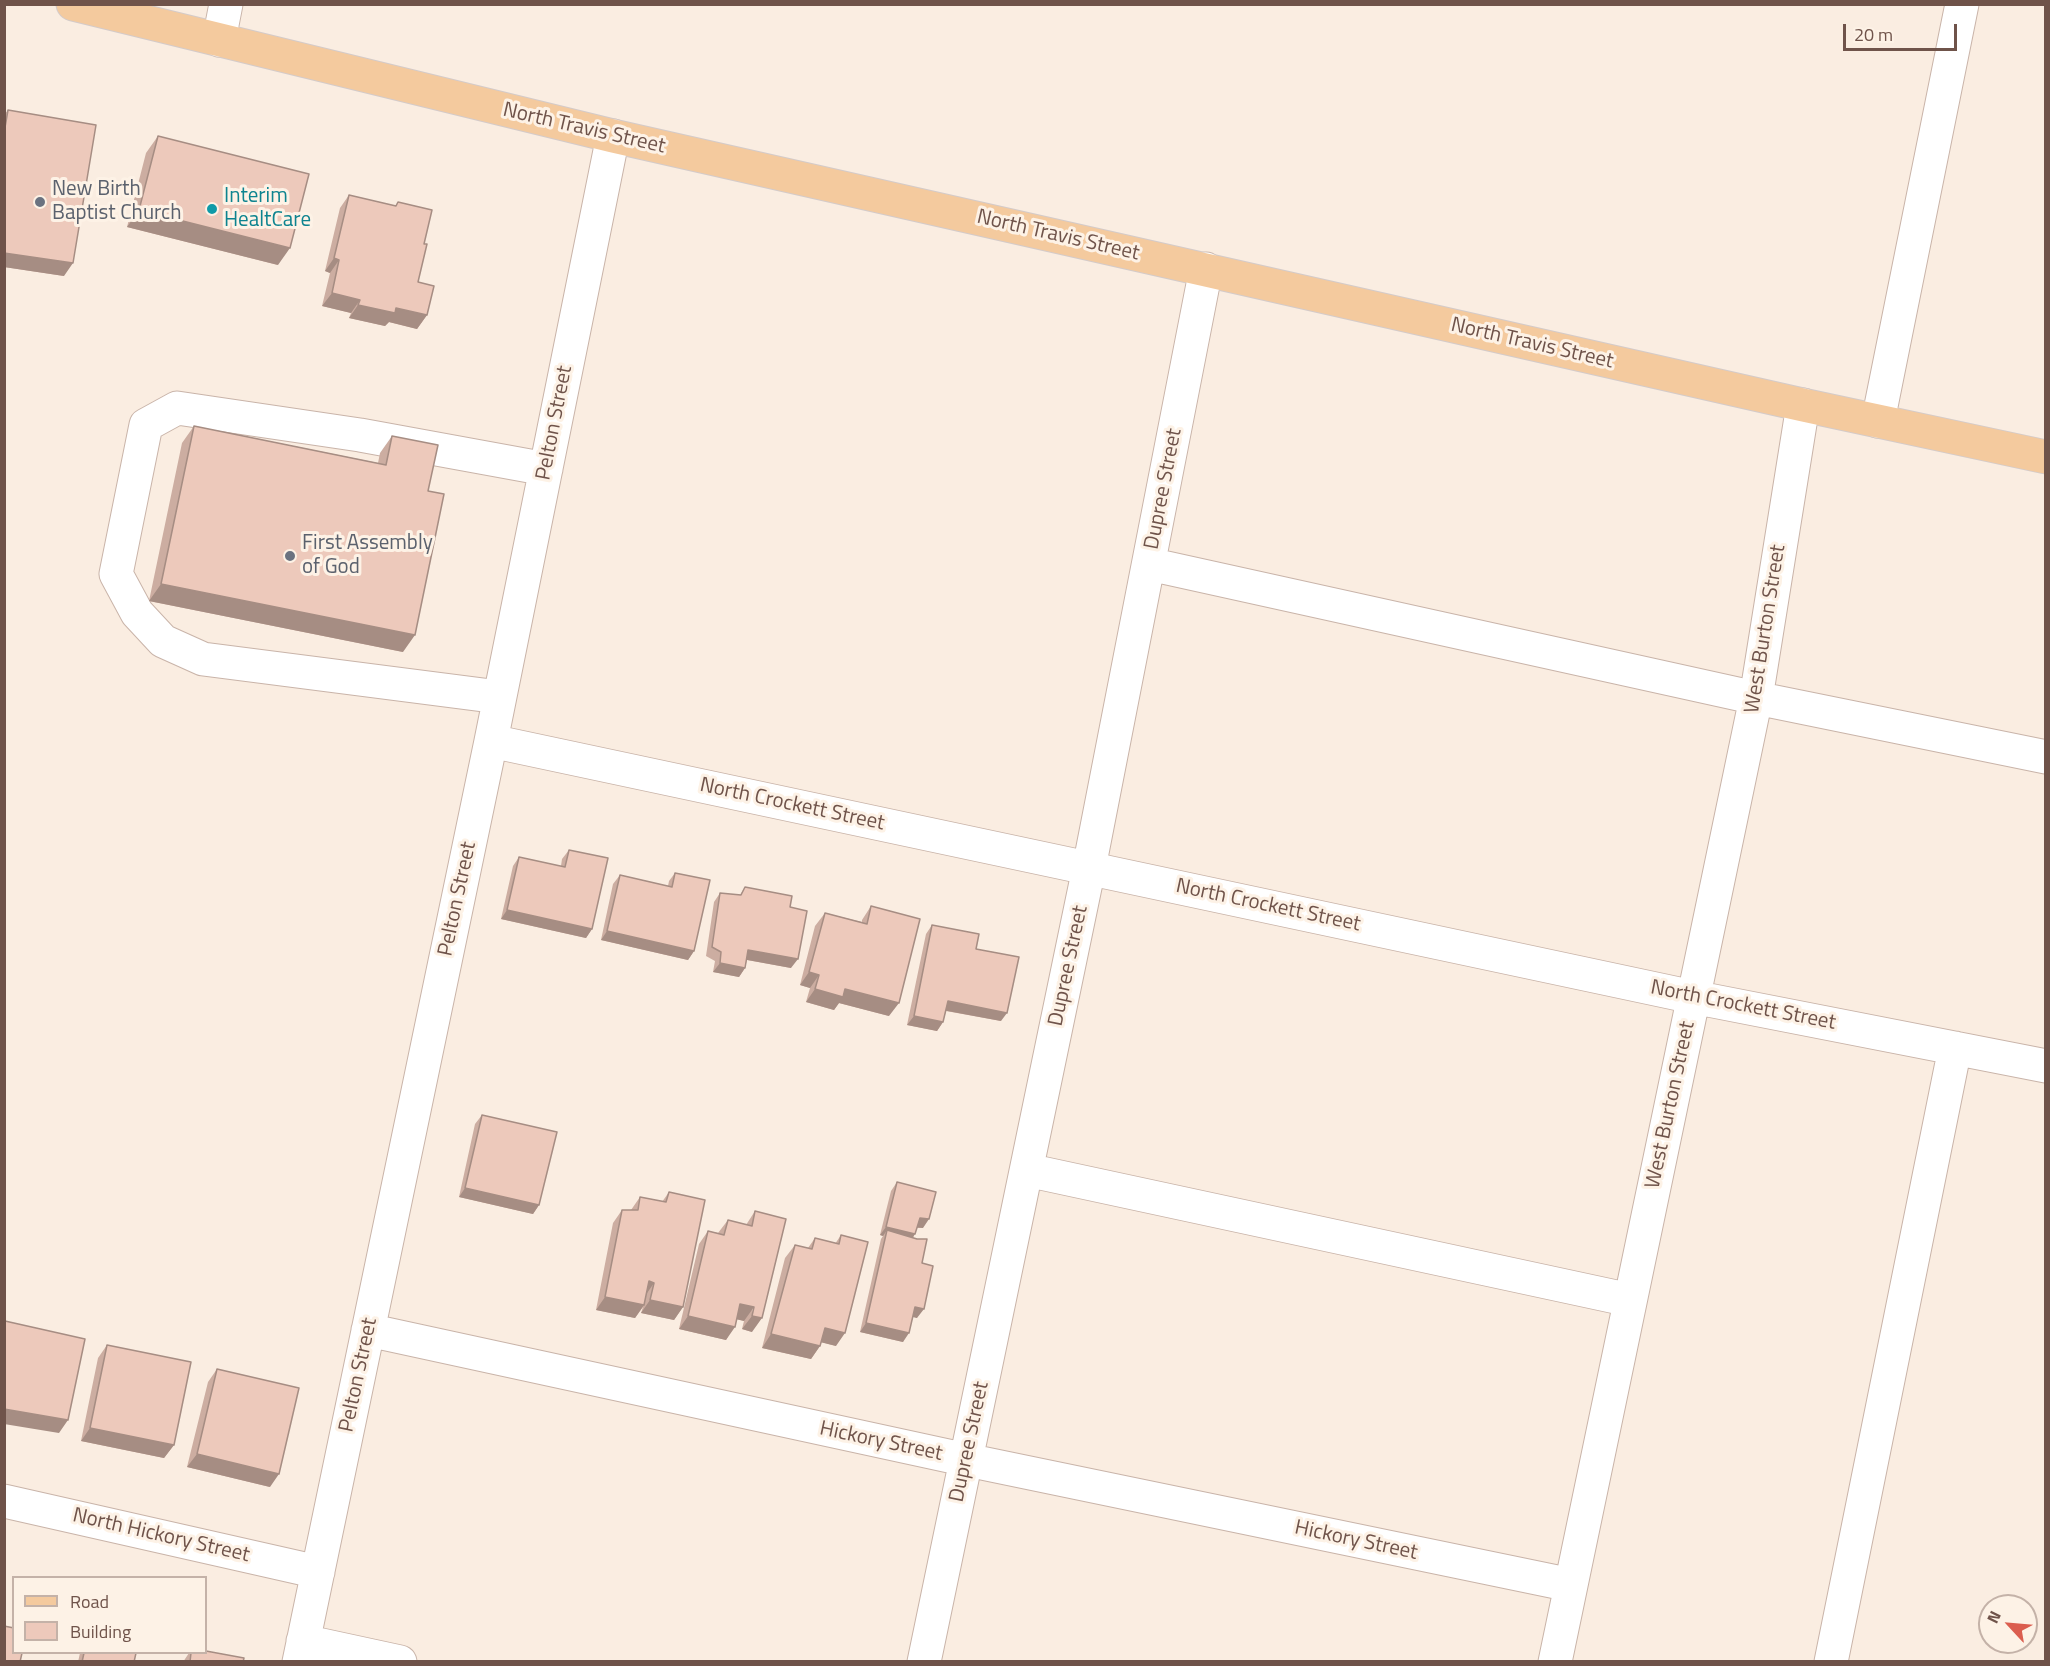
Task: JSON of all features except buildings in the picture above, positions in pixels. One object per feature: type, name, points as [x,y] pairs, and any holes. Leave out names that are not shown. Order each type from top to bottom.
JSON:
[{"type":"main road","name":"North Travis Street","points":[[73,4],[613,136],[1803,405],[2046,456]]},
{"type":"street","points":[[219,40],[226,4]]},
{"type":"street","points":[[1878,421],[1962,4]]},
{"type":"street","name":"Pelton Street","points":[[301,1651],[491,741],[613,136]]},
{"type":"street","name":"Dupree Street","points":[[924,1662],[1089,868],[1206,269]]},
{"type":"street","name":"West Burton Street","points":[[1555,1662],[1756,698],[1803,405]]},
{"type":"street","points":[[500,697],[203,659],[163,641],[138,613],[116,574],[146,425],[177,408],[360,435],[546,469]]},
{"type":"street","points":[[1149,564],[1756,698],[2045,754]]},
{"type":"street","name":"North Crockett Street","points":[[491,741],[1693,997],[2046,1066]]},
{"type":"street","points":[[1831,1662],[1955,1048]]},
{"type":"street","points":[[1027,1170],[1630,1300]]},
{"type":"street","name":"Hickory Street","points":[[368,1330],[967,1460],[1571,1585]]},
{"type":"street","name":"North Hickory Street","points":[[4,1501],[318,1572]]},
{"type":"street","points":[[301,1651],[400,1662]]},
{"type":"place","name":"New Birth Baptist Church","points":[[40,202]]},
{"type":"place","name":"Interim HealtCare","points":[[212,209]]},
{"type":"place","name":"First Assembly of God","points":[[290,556]]}]
